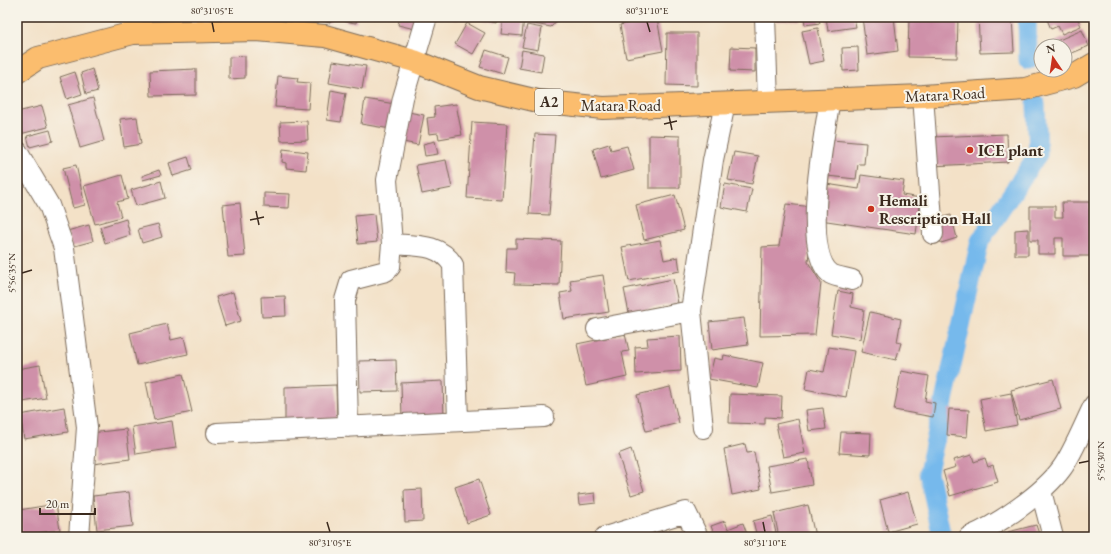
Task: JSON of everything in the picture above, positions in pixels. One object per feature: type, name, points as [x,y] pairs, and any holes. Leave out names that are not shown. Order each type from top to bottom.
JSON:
[{"type":"highway","name":"Matara Road","points":[[17,72],[38,58],[131,25],[200,24],[325,36],[414,61],[478,88],[538,101],[603,108],[923,96],[1025,89],[1074,76],[1094,64]]},
{"type":"street","points":[[348,427],[345,300],[351,280],[386,271],[390,267],[392,244],[387,180],[403,98],[428,17]]},
{"type":"street","points":[[765,17],[768,102]]},
{"type":"street","points":[[923,96],[933,234]]},
{"type":"street","points":[[830,99],[816,188],[817,230],[821,261],[831,274],[852,280]]},
{"type":"street","points":[[703,428],[691,311],[713,160],[725,104]]},
{"type":"street","points":[[17,151],[49,205],[64,248],[86,427],[79,537]]},
{"type":"street","points":[[392,244],[434,248],[448,257],[453,265],[458,421]]},
{"type":"street","points":[[597,329],[691,311]]},
{"type":"street","points":[[969,537],[984,531],[1041,491],[1063,468],[1094,405]]},
{"type":"street","points":[[217,433],[544,417]]},
{"type":"street","points":[[1041,491],[1053,537]]},
{"type":"street","points":[[605,537],[686,512],[698,537]]},
{"type":"building","points":[[90,17],[100,17],[100,18],[90,20]]},
{"type":"building","points":[[324,17],[333,17],[330,23],[323,21]]},
{"type":"building","points":[[345,17],[357,17],[356,23],[344,21]]},
{"type":"building","points":[[400,17],[422,17],[419,30],[398,25]]},
{"type":"building","points":[[445,17],[457,17],[457,20]]},
{"type":"building","points":[[474,17],[498,17],[496,23]]},
{"type":"building","points":[[503,17],[524,17],[522,36],[501,34]]},
{"type":"building","points":[[529,17],[560,17],[551,27],[528,23]]},
{"type":"building","points":[[626,17],[657,18],[663,51],[626,58],[620,25],[628,23]]},
{"type":"building","points":[[777,17],[799,17],[800,20],[777,21]]},
{"type":"building","points":[[804,17],[818,17],[820,23],[805,25]]},
{"type":"building","points":[[826,17],[854,17],[856,27],[828,31]]},
{"type":"building","points":[[862,17],[894,17],[898,51],[867,55]]},
{"type":"building","points":[[909,17],[958,17],[957,58],[908,57]]},
{"type":"building","points":[[978,17],[1012,17],[1014,52],[980,53]]},
{"type":"building","points":[[1046,17],[1077,17],[1081,26],[1062,34],[1058,26],[1051,29]]},
{"type":"building","points":[[467,23],[485,33],[473,54],[455,44]]},
{"type":"building","points":[[527,25],[542,28],[538,50],[522,47]]},
{"type":"building","points":[[818,28],[824,61],[809,64],[802,31]]},
{"type":"building","points":[[1082,30],[1089,46],[1073,53],[1073,38],[1064,38]]},
{"type":"building","points":[[667,33],[697,33],[697,86],[666,85]]},
{"type":"building","points":[[731,47],[755,48],[755,72],[730,71]]},
{"type":"building","points":[[858,47],[859,70],[843,71],[842,48]]},
{"type":"building","points":[[486,50],[508,57],[503,74],[480,67]]},
{"type":"building","points":[[522,50],[544,54],[541,72],[519,68]]},
{"type":"building","points":[[245,56],[245,78],[229,79],[229,57]]},
{"type":"building","points":[[333,61],[366,66],[362,89],[329,83]]},
{"type":"building","points":[[92,69],[98,91],[86,94],[81,73]]},
{"type":"building","points":[[196,69],[196,95],[151,96],[150,71]]},
{"type":"building","points":[[75,72],[82,94],[67,99],[60,77]]},
{"type":"building","points":[[278,76],[298,78],[297,82],[310,83],[308,109],[275,107]]},
{"type":"building","points":[[331,90],[346,93],[341,122],[327,120]]},
{"type":"building","points":[[93,98],[104,141],[80,148],[68,105]]},
{"type":"building","points":[[365,99],[395,104],[391,129],[361,124]]},
{"type":"building","points":[[456,104],[462,135],[439,139],[438,133],[429,134],[427,118],[435,117],[434,107]]},
{"type":"building","points":[[42,106],[48,127],[20,134],[17,125],[17,112]]},
{"type":"building","points":[[403,111],[424,115],[418,145],[398,141]]},
{"type":"building","points":[[137,117],[141,144],[124,147],[120,119]]},
{"type":"building","points":[[307,121],[308,140],[281,141],[280,122]]},
{"type":"building","points":[[472,122],[507,124],[502,200],[467,198]]},
{"type":"building","points":[[50,130],[53,141],[30,147],[27,136]]},
{"type":"building","points":[[535,134],[555,135],[549,215],[529,214]]},
{"type":"building","name":"ICE plant","points":[[1007,134],[1008,162],[932,166],[931,137]]},
{"type":"building","points":[[649,135],[680,136],[680,188],[649,188]]},
{"type":"building","points":[[832,140],[866,143],[864,164],[858,164],[856,179],[827,176]]},
{"type":"building","points":[[435,141],[438,154],[425,156],[423,144]]},
{"type":"building","points":[[609,144],[611,150],[627,146],[634,170],[601,179],[593,149]]},
{"type":"building","points":[[283,149],[308,152],[306,170],[286,168],[286,163],[282,162]]},
{"type":"building","points":[[734,152],[758,156],[752,184],[728,180]]},
{"type":"building","points":[[188,157],[192,170],[173,176],[169,163]]},
{"type":"building","points":[[446,160],[452,188],[422,194],[416,165]]},
{"type":"building","points":[[76,165],[85,205],[73,208],[63,168]]},
{"type":"building","points":[[159,170],[161,175],[143,180],[142,176]]},
{"type":"building","points":[[122,175],[128,199],[117,202],[121,217],[95,224],[84,186]]},
{"type":"building","name":"Hemali Rescription Hall","points":[[861,175],[904,181],[902,195],[921,198],[916,234],[820,220],[826,184],[859,189]]},
{"type":"building","points":[[161,181],[165,198],[136,206],[131,190]]},
{"type":"building","points":[[725,184],[752,189],[747,212],[721,207]]},
{"type":"building","points":[[264,193],[290,194],[289,208],[264,207]]},
{"type":"building","points":[[675,195],[684,230],[644,240],[636,205]]},
{"type":"building","points":[[1062,202],[1090,202],[1090,256],[1063,256],[1063,238],[1055,238],[1055,254],[1038,254],[1038,240],[1030,240],[1030,206],[1055,206],[1055,217],[1063,217]]},
{"type":"building","points":[[240,203],[245,256],[228,257],[223,205]]},
{"type":"building","points":[[786,204],[813,207],[808,262],[821,283],[815,335],[760,336],[762,247],[779,246]]},
{"type":"building","points":[[374,214],[377,242],[358,244],[355,216]]},
{"type":"building","points":[[951,215],[957,238],[941,243],[935,219]]},
{"type":"building","points":[[126,219],[130,235],[105,243],[100,227]]},
{"type":"building","points":[[158,224],[162,237],[142,243],[138,229]]},
{"type":"building","points":[[89,225],[93,241],[71,247],[67,231]]},
{"type":"building","points":[[1028,229],[1028,255],[1015,255],[1015,230]]},
{"type":"building","points":[[516,239],[561,241],[559,285],[514,284],[515,273],[506,272],[507,248],[516,248]]},
{"type":"building","points":[[660,240],[664,260],[678,257],[680,271],[629,281],[622,247]]},
{"type":"building","points":[[603,275],[609,312],[564,319],[560,293],[572,291],[570,280]]},
{"type":"building","points":[[673,279],[678,303],[629,313],[624,289]]},
{"type":"building","points":[[838,291],[853,294],[851,307],[864,310],[860,339],[831,334]]},
{"type":"building","points":[[233,292],[241,321],[225,326],[216,297]]},
{"type":"building","points":[[285,296],[286,316],[262,317],[261,297]]},
{"type":"building","points":[[870,312],[901,319],[897,342],[901,343],[896,360],[861,352]]},
{"type":"building","points":[[744,318],[748,345],[712,350],[709,322]]},
{"type":"building","points":[[167,324],[171,340],[184,337],[188,354],[137,365],[130,333]]},
{"type":"building","points":[[625,334],[629,351],[622,352],[627,377],[586,386],[577,344]]},
{"type":"building","points":[[680,336],[681,371],[636,374],[635,347],[648,346],[647,338]]},
{"type":"building","points":[[829,347],[854,351],[846,397],[805,389],[809,369],[824,372]]},
{"type":"building","points":[[724,355],[763,363],[758,388],[709,379],[714,358],[723,360]]},
{"type":"building","points":[[396,360],[397,391],[360,392],[359,361]]},
{"type":"building","points":[[40,365],[46,398],[17,403],[17,369]]},
{"type":"building","points":[[901,371],[929,376],[925,401],[935,403],[933,417],[894,410]]},
{"type":"building","points":[[183,374],[192,412],[154,420],[146,382]]},
{"type":"building","points":[[1053,379],[1061,409],[1019,420],[1011,390]]},
{"type":"building","points":[[443,381],[444,417],[402,418],[401,383]]},
{"type":"building","points":[[336,385],[337,423],[285,424],[285,387]]},
{"type":"building","points":[[670,387],[679,423],[646,431],[637,395]]},
{"type":"building","points":[[1011,393],[1017,425],[986,431],[980,399]]},
{"type":"building","points":[[730,394],[782,396],[781,418],[765,417],[765,424],[729,423]]},
{"type":"building","points":[[64,407],[68,432],[24,439],[20,415]]},
{"type":"building","points":[[823,408],[826,429],[809,431],[806,410]]},
{"type":"building","points":[[949,409],[969,410],[967,437],[947,435]]},
{"type":"building","points":[[798,419],[805,453],[783,457],[776,424]]},
{"type":"building","points":[[172,421],[176,448],[136,454],[132,427]]},
{"type":"building","points":[[126,429],[130,459],[93,464],[90,433]]},
{"type":"building","points":[[841,432],[871,433],[870,455],[839,453]]},
{"type":"building","points":[[745,444],[747,453],[754,452],[761,489],[732,495],[724,449]]},
{"type":"building","points":[[631,449],[644,491],[631,495],[618,454]]},
{"type":"building","points":[[972,455],[974,462],[985,458],[988,467],[993,465],[998,482],[950,496],[943,471],[956,467],[953,460]]},
{"type":"building","points":[[808,459],[812,485],[772,492],[767,466]]},
{"type":"building","points":[[479,479],[491,515],[467,523],[455,487]]},
{"type":"building","points":[[422,489],[423,521],[405,522],[404,490]]},
{"type":"building","points":[[129,492],[133,526],[97,530],[93,496]]},
{"type":"building","points":[[908,492],[917,524],[888,532],[880,500]]},
{"type":"building","points":[[595,493],[596,503],[579,505],[578,495]]},
{"type":"building","points":[[56,504],[60,530],[22,535],[19,510]]},
{"type":"building","points":[[808,505],[815,536],[779,537],[774,513]]},
{"type":"building","points":[[772,516],[777,537],[757,537],[753,521]]},
{"type":"building","points":[[725,521],[728,529],[743,523],[748,537],[715,537],[711,526]]},
{"type":"building","points":[[1036,525],[1040,537],[1009,537],[1008,532]]},
{"type":"waterway","points":[[1027,17],[1028,60]]},
{"type":"waterway","points":[[942,537],[928,472],[980,241],[1038,154],[1036,104]]},
{"type":"place","name":"ICE plant","points":[[970,150]]},
{"type":"place","name":"Hemali Rescription Hall","points":[[871,209]]}]
